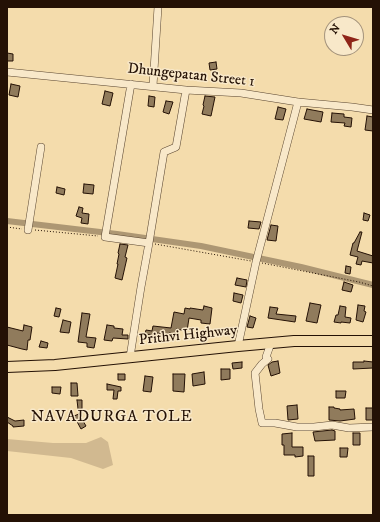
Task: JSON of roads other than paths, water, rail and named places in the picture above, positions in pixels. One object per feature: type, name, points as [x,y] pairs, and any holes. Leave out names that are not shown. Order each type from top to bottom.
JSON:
[{"type":"highway","name":"Prithvi Highway","points":[[7,367],[56,365],[294,341],[373,341]]},
{"type":"street","points":[[152,86],[158,7]]},
{"type":"street","name":"Dhungepatan Street 1","points":[[7,72],[186,90],[241,93],[298,102],[352,106],[373,110]]},
{"type":"street","points":[[131,84],[106,237],[149,243]]},
{"type":"street","points":[[130,357],[140,287],[164,152],[176,147],[186,90]]},
{"type":"street","points":[[238,346],[256,262],[298,102]]},
{"type":"street","points":[[28,230],[41,147]]},
{"type":"street","points":[[271,343],[266,357],[268,359],[255,373],[262,423],[275,423],[297,427],[332,425],[349,428],[373,427]]},
{"type":"waterway","points":[[7,221],[201,246],[301,267],[373,285]]},
{"type":"district","name":"NAVADURGA TOLE","points":[[112,418]]}]
